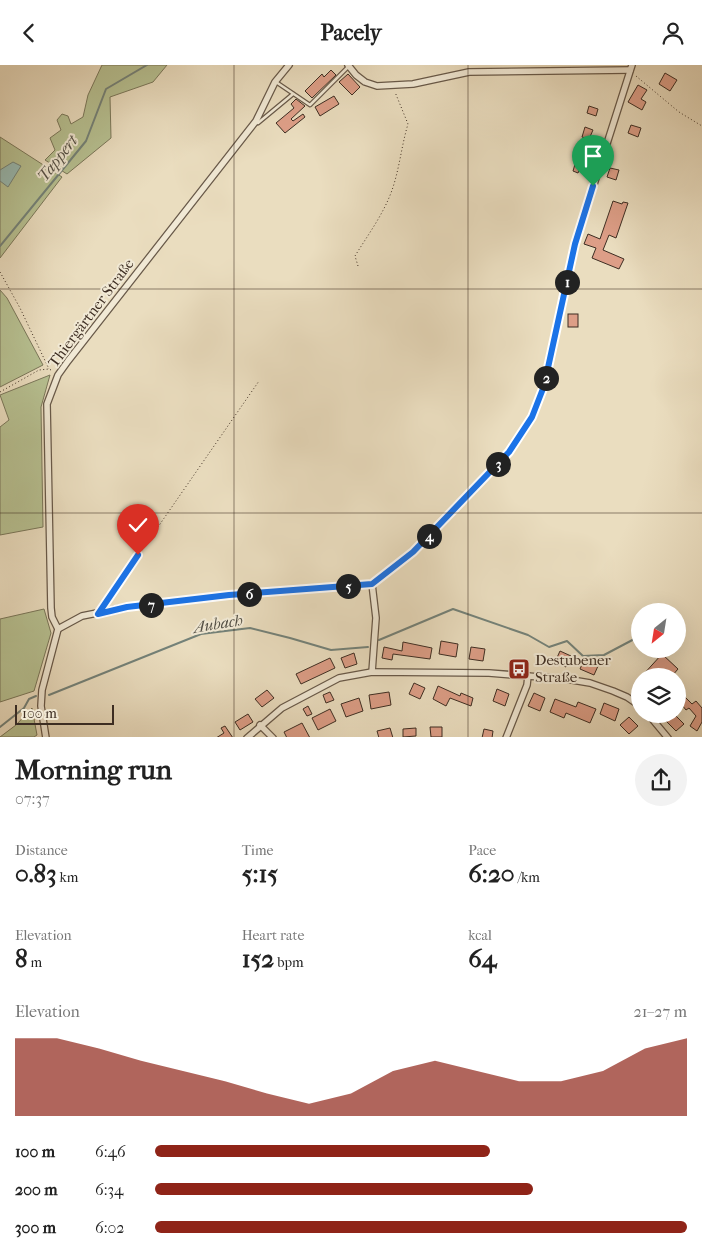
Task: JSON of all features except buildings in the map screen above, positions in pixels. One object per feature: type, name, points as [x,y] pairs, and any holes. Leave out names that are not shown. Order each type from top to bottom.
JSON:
[{"type":"street","name":"Thiergärtner Straße","points":[[58,629],[52,617],[51,608],[47,404],[58,375],[256,121],[275,82],[288,65]]},
{"type":"street","points":[[46,737],[41,697],[58,629],[82,616],[127,607],[229,595],[372,584],[413,552],[427,538],[509,452],[532,417],[544,386],[575,244],[631,68],[469,72],[413,84],[393,86],[371,85],[356,75],[349,66]]},
{"type":"street","points":[[372,584],[376,619],[372,671]]},
{"type":"street","points":[[247,737],[282,708],[339,678],[372,671],[489,673],[566,679],[590,683],[631,700]]},
{"type":"street","points":[[506,737],[528,685],[528,676]]},
{"type":"street","points":[[656,723],[668,737]]},
{"type":"street","points":[[260,725],[273,737]]},
{"type":"lane","points":[[275,82],[310,105],[349,66]]},
{"type":"lane","points":[[256,121],[257,123],[293,93]]},
{"type":"path","points":[[631,68],[679,112],[702,125]]},
{"type":"path","points":[[358,266],[354,256],[383,212],[394,184],[402,141],[408,124],[393,86]]},
{"type":"path","points":[[0,272],[50,369],[58,375]]},
{"type":"path","points":[[0,392],[39,370],[50,369]]},
{"type":"path","points":[[98,614],[260,381]]},
{"type":"green space","points":[[102,65],[167,65],[153,82],[110,97],[111,138],[67,174],[45,160],[55,150],[50,138],[61,130],[57,120],[62,114],[68,116],[71,124],[83,117],[88,95]]},
{"type":"green space","points":[[0,137],[62,177],[0,258]]},
{"type":"green space","points":[[0,290],[7,298],[43,365],[0,387]]},
{"type":"green space","points":[[50,375],[41,407],[43,527],[0,535],[0,427],[9,420],[0,395]]},
{"type":"green space","points":[[44,609],[51,633],[34,691],[0,702],[0,619]]},
{"type":"green space","points":[[32,708],[37,735],[34,737],[0,737],[16,725]]},
{"type":"water","points":[[13,162],[21,166],[8,187],[0,181],[0,170]]},
{"type":"waterway","name":"Tappert","points":[[0,246],[86,141],[106,89],[147,65]]},
{"type":"waterway","name":"Aubach","points":[[379,640],[453,609],[528,635],[549,647],[567,641],[583,656],[604,655],[631,641]]},
{"type":"waterway","name":"Aubach","points":[[49,695],[201,634],[250,628],[331,650],[368,647]]},
{"type":"waterway","name":"Aubach","points":[[0,727],[24,708],[29,699],[36,696]]},
{"type":"place","name":"Destubener Straße","points":[[519,669]]},
{"type":"route","points":[[138,555],[98,614],[127,607],[229,595],[372,584],[413,552],[509,452],[532,417],[544,386],[575,244],[593,186]]}]
